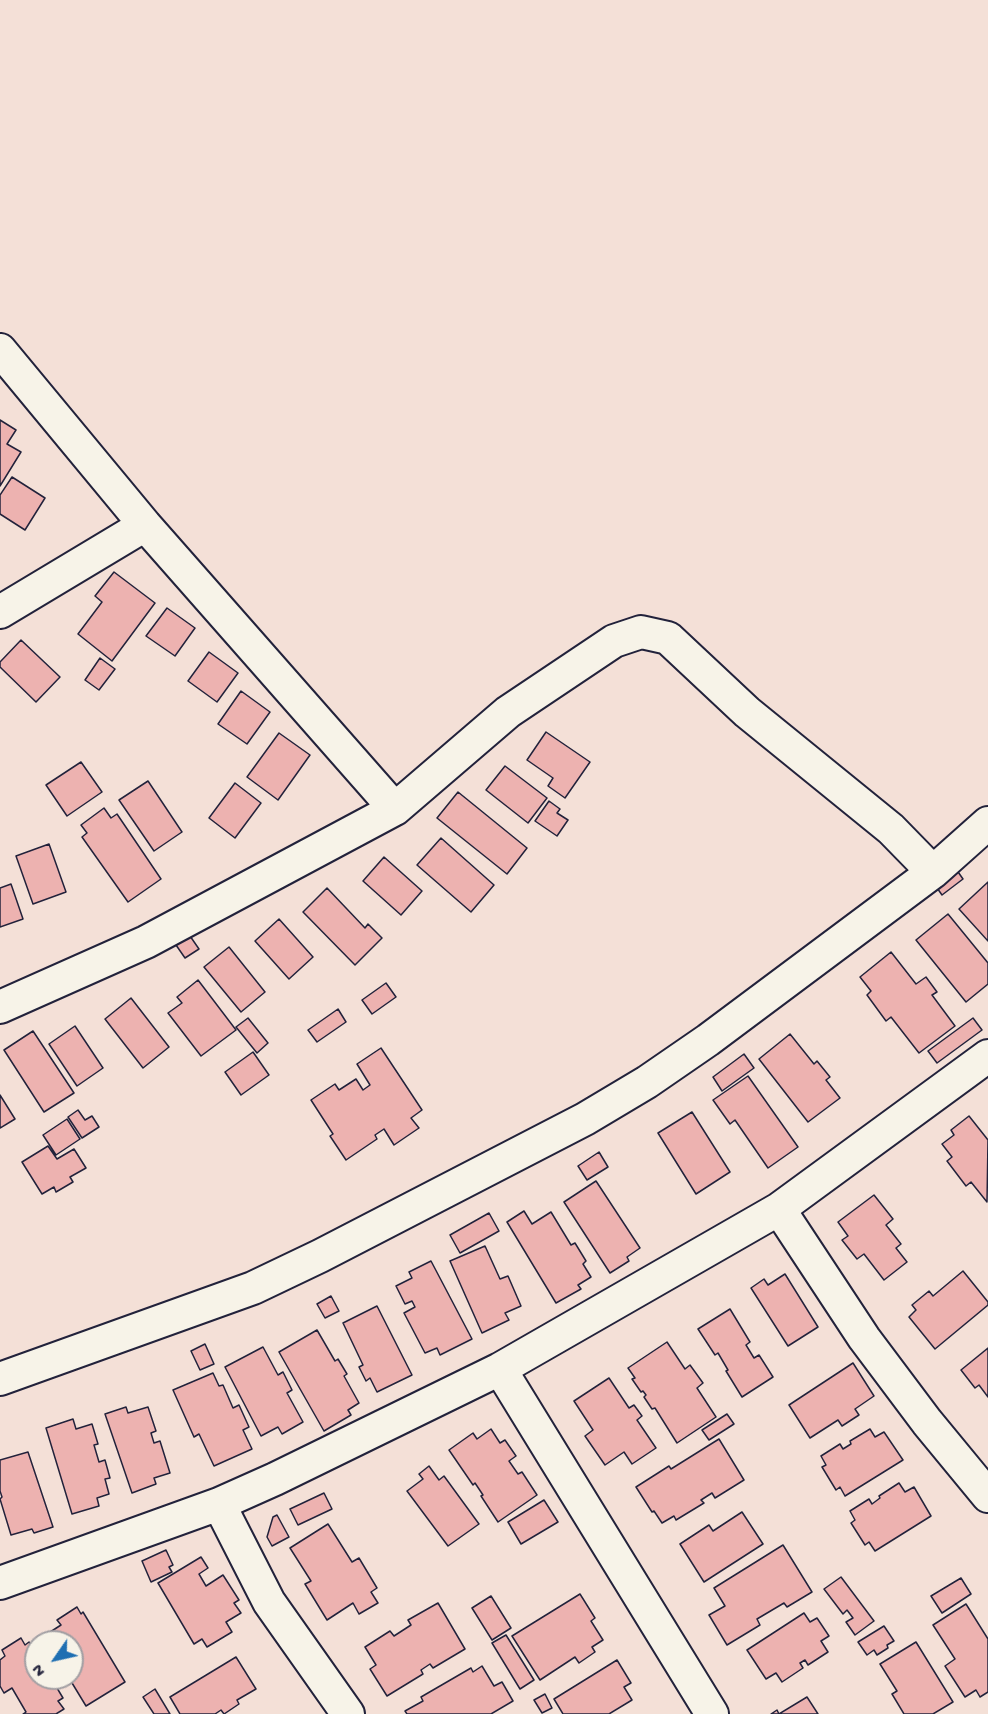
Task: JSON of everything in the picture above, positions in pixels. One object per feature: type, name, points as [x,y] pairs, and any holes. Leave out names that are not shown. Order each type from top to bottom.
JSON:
[{"type":"street","points":[[0,350],[144,525],[395,809]]},
{"type":"street","points":[[0,612],[144,525]]},
{"type":"street","points":[[0,1007],[146,942],[395,809],[508,712],[614,640],[641,632],[668,638],[747,712],[891,829],[933,872]]},
{"type":"street","points":[[0,1379],[253,1288],[320,1256],[585,1119],[647,1082],[708,1040],[933,872],[988,823]]},
{"type":"street","points":[[0,1583],[219,1504],[500,1369],[779,1209],[988,1056]]},
{"type":"street","points":[[779,1209],[864,1338],[927,1422],[988,1496]]},
{"type":"street","points":[[500,1369],[712,1714]]},
{"type":"street","points":[[219,1504],[269,1602],[348,1714]]},
{"type":"building","points":[[0,420],[16,430],[7,444],[21,452],[0,486]]},
{"type":"building","points":[[12,477],[45,498],[25,530],[0,514],[0,495]]},
{"type":"building","points":[[114,572],[155,603],[112,661],[78,634],[102,602],[95,596]]},
{"type":"building","points":[[167,608],[195,628],[175,656],[146,636]]},
{"type":"building","points":[[21,640],[60,677],[36,702],[0,667],[0,662]]},
{"type":"building","points":[[209,652],[238,673],[217,702],[188,681]]},
{"type":"building","points":[[100,658],[115,669],[99,690],[85,680]]},
{"type":"building","points":[[241,691],[270,712],[247,744],[218,724]]},
{"type":"building","points":[[546,732],[590,762],[565,798],[548,786],[553,778],[527,760]]},
{"type":"building","points":[[279,733],[310,755],[278,800],[247,777]]},
{"type":"building","points":[[81,762],[102,792],[67,816],[46,785]]},
{"type":"building","points":[[505,766],[547,798],[528,823],[486,790]]},
{"type":"building","points":[[148,781],[182,832],[154,851],[119,800]]},
{"type":"building","points":[[235,783],[261,803],[235,838],[209,818]]},
{"type":"building","points":[[458,792],[527,848],[507,874],[437,818]]},
{"type":"building","points":[[549,801],[560,809],[557,813],[568,820],[557,836],[535,821]]},
{"type":"building","points":[[104,808],[111,818],[117,814],[161,879],[128,902],[82,837],[87,833],[81,825]]},
{"type":"building","points":[[441,838],[494,885],[471,912],[417,865]]},
{"type":"building","points":[[49,844],[66,892],[33,904],[16,856]]},
{"type":"building","points":[[384,857],[422,891],[401,915],[363,881]]},
{"type":"building","points":[[956,869],[963,879],[942,895],[935,885]]},
{"type":"building","points":[[988,882],[988,941],[959,909]]},
{"type":"building","points":[[11,884],[23,919],[0,927],[0,888]]},
{"type":"building","points":[[327,888],[365,928],[368,924],[382,938],[355,965],[303,912]]},
{"type":"building","points":[[948,914],[988,963],[988,984],[966,1002],[916,940]]},
{"type":"building","points":[[279,919],[313,957],[289,979],[255,941]]},
{"type":"building","points":[[190,936],[199,949],[185,958],[176,945]]},
{"type":"building","points":[[229,947],[265,992],[241,1012],[204,967]]},
{"type":"building","points":[[891,952],[916,984],[926,977],[937,992],[932,995],[955,1026],[919,1053],[891,1017],[886,1021],[867,995],[871,991],[860,977]]},
{"type":"building","points":[[198,980],[236,1030],[201,1056],[168,1013],[182,1003],[177,997]]},
{"type":"building","points":[[386,983],[396,997],[372,1014],[362,1000]]},
{"type":"building","points":[[131,998],[169,1047],[143,1068],[105,1019]]},
{"type":"building","points":[[338,1009],[346,1022],[317,1042],[308,1030]]},
{"type":"building","points":[[248,1018],[268,1043],[257,1053],[236,1027]]},
{"type":"building","points":[[973,1018],[982,1030],[937,1063],[928,1051]]},
{"type":"building","points":[[75,1026],[103,1068],[77,1086],[49,1044]]},
{"type":"building","points":[[33,1031],[74,1093],[44,1112],[4,1050]]},
{"type":"building","points":[[790,1034],[814,1064],[817,1061],[830,1077],[826,1080],[840,1098],[808,1122],[759,1059]]},
{"type":"building","points":[[381,1048],[422,1110],[411,1118],[419,1128],[394,1145],[384,1129],[375,1135],[377,1139],[346,1160],[330,1136],[333,1134],[311,1100],[335,1084],[339,1090],[356,1079],[363,1090],[370,1085],[357,1064]]},
{"type":"building","points":[[253,1052],[269,1075],[241,1095],[225,1072]]},
{"type":"building","points":[[744,1054],[754,1068],[722,1091],[713,1077]]},
{"type":"building","points":[[748,1076],[798,1147],[768,1168],[735,1120],[730,1124],[713,1100]]},
{"type":"building","points":[[0,1095],[15,1119],[0,1128]]},
{"type":"building","points":[[78,1110],[85,1120],[92,1116],[99,1127],[82,1138],[68,1117]]},
{"type":"building","points":[[692,1112],[730,1172],[696,1194],[658,1133]]},
{"type":"building","points":[[969,1116],[988,1140],[987,1202],[971,1182],[966,1186],[947,1161],[952,1157],[942,1144],[954,1135],[951,1130]]},
{"type":"building","points":[[67,1119],[80,1139],[56,1155],[43,1135]]},
{"type":"building","points":[[48,1146],[57,1159],[74,1149],[86,1168],[70,1177],[73,1182],[56,1192],[54,1187],[42,1194],[22,1162]]},
{"type":"building","points":[[599,1152],[608,1167],[587,1180],[578,1166]]},
{"type":"building","points":[[596,1181],[640,1248],[627,1257],[629,1261],[610,1273],[564,1202]]},
{"type":"building","points":[[874,1195],[893,1219],[886,1225],[901,1244],[896,1248],[907,1262],[884,1280],[864,1254],[857,1259],[842,1240],[848,1236],[838,1222]]},
{"type":"building","points":[[524,1211],[532,1224],[551,1212],[571,1245],[575,1243],[586,1261],[583,1264],[591,1277],[578,1285],[581,1289],[556,1303],[507,1222]]},
{"type":"building","points":[[489,1213],[499,1231],[460,1253],[450,1235]]},
{"type":"building","points":[[485,1246],[500,1279],[508,1276],[521,1306],[505,1313],[509,1320],[482,1333],[450,1261]]},
{"type":"building","points":[[431,1261],[472,1339],[440,1355],[437,1348],[425,1353],[404,1313],[415,1307],[412,1301],[405,1304],[396,1286],[412,1278],[409,1272]]},
{"type":"building","points":[[963,1271],[988,1305],[935,1349],[909,1317],[916,1310],[912,1305],[929,1291],[933,1296]]},
{"type":"building","points":[[785,1274],[818,1327],[788,1346],[751,1288],[764,1279],[768,1285]]},
{"type":"building","points":[[331,1296],[339,1311],[325,1318],[317,1304]]},
{"type":"building","points":[[377,1306],[412,1375],[377,1392],[370,1378],[366,1381],[359,1367],[363,1365],[343,1323]]},
{"type":"building","points":[[730,1309],[750,1342],[746,1345],[754,1358],[759,1355],[773,1377],[742,1397],[718,1353],[715,1355],[698,1329]]},
{"type":"building","points":[[317,1330],[335,1361],[338,1359],[347,1374],[344,1376],[359,1403],[348,1410],[351,1415],[324,1431],[279,1352]]},
{"type":"building","points":[[667,1342],[685,1369],[690,1365],[703,1383],[697,1388],[716,1417],[677,1443],[655,1408],[652,1409],[644,1397],[646,1395],[632,1379],[635,1378],[628,1368]]},
{"type":"building","points":[[205,1344],[214,1364],[200,1370],[191,1351]]},
{"type":"building","points":[[263,1347],[278,1375],[283,1372],[292,1390],[287,1393],[303,1422],[282,1434],[278,1427],[261,1436],[225,1367]]},
{"type":"building","points":[[988,1348],[988,1397],[979,1385],[975,1388],[961,1370]]},
{"type":"building","points":[[853,1363],[874,1396],[855,1409],[859,1415],[842,1426],[838,1420],[810,1438],[789,1405]]},
{"type":"building","points":[[213,1373],[219,1386],[223,1385],[233,1408],[239,1405],[249,1427],[243,1430],[252,1449],[214,1466],[199,1434],[194,1437],[173,1390]]},
{"type":"building","points":[[609,1378],[629,1408],[634,1405],[642,1416],[637,1420],[656,1448],[632,1464],[624,1452],[605,1465],[585,1436],[593,1430],[574,1401]]},
{"type":"building","points":[[126,1407],[128,1413],[148,1407],[156,1431],[151,1433],[154,1443],[160,1441],[170,1473],[154,1478],[156,1484],[132,1493],[105,1414]]},
{"type":"building","points":[[727,1414],[734,1424],[709,1440],[702,1430]]},
{"type":"building","points":[[73,1419],[76,1429],[92,1424],[98,1444],[94,1445],[99,1462],[105,1460],[110,1478],[105,1479],[109,1494],[97,1498],[99,1506],[72,1514],[46,1428]]},
{"type":"building","points":[[491,1429],[500,1443],[505,1440],[516,1456],[509,1461],[518,1474],[522,1472],[537,1495],[498,1522],[475,1483],[473,1485],[449,1450],[473,1433],[477,1439]]},
{"type":"building","points":[[870,1429],[875,1437],[884,1432],[903,1460],[845,1496],[840,1487],[836,1490],[822,1467],[826,1465],[821,1456],[840,1444],[843,1449],[851,1444],[850,1441]]},
{"type":"building","points":[[719,1439],[744,1480],[715,1498],[712,1493],[701,1500],[704,1503],[676,1520],[674,1516],[662,1523],[636,1487],[669,1466],[671,1469]]},
{"type":"building","points":[[28,1452],[53,1527],[34,1533],[32,1529],[11,1535],[0,1499],[2,1497],[0,1460]]},
{"type":"building","points":[[429,1466],[439,1480],[444,1476],[479,1524],[448,1546],[407,1491],[423,1479],[419,1474]]},
{"type":"building","points":[[899,1483],[905,1492],[914,1487],[931,1516],[875,1551],[869,1542],[865,1545],[851,1523],[855,1520],[850,1511],[869,1499],[872,1504],[880,1498],[879,1496]]},
{"type":"building","points":[[324,1493],[332,1509],[298,1525],[290,1509]]},
{"type":"building","points":[[544,1500],[558,1522],[521,1544],[508,1522]]},
{"type":"building","points":[[742,1512],[763,1544],[704,1582],[680,1544],[709,1525],[713,1531]]},
{"type":"building","points":[[277,1515],[289,1537],[272,1546],[267,1537],[273,1517]]},
{"type":"building","points":[[328,1524],[352,1562],[359,1558],[377,1588],[371,1592],[378,1603],[359,1614],[353,1603],[327,1620],[305,1584],[311,1581],[290,1548]]},
{"type":"building","points":[[783,1545],[812,1592],[787,1607],[784,1603],[757,1619],[760,1625],[727,1645],[709,1615],[725,1606],[714,1588]]},
{"type":"building","points":[[166,1550],[173,1565],[169,1567],[172,1572],[151,1582],[142,1561]]},
{"type":"building","points":[[201,1557],[208,1568],[199,1574],[206,1586],[223,1575],[239,1600],[234,1603],[241,1613],[226,1622],[232,1632],[207,1647],[202,1639],[194,1644],[158,1583]]},
{"type":"building","points":[[841,1577],[874,1621],[855,1635],[846,1622],[853,1618],[847,1610],[843,1614],[824,1589]]},
{"type":"building","points":[[961,1578],[971,1594],[942,1613],[931,1596]]},
{"type":"building","points":[[580,1594],[595,1618],[591,1621],[603,1640],[592,1647],[595,1652],[579,1663],[575,1657],[540,1680],[512,1636]]},
{"type":"building","points":[[491,1596],[511,1628],[492,1640],[472,1608]]},
{"type":"building","points":[[438,1603],[465,1649],[433,1668],[430,1664],[421,1670],[423,1674],[387,1696],[370,1669],[376,1665],[365,1647],[390,1631],[394,1636],[411,1625],[408,1620]]},
{"type":"building","points":[[966,1604],[988,1639],[988,1692],[980,1697],[976,1690],[965,1697],[945,1666],[955,1659],[933,1625]]},
{"type":"building","points":[[77,1607],[81,1614],[83,1612],[125,1682],[86,1706],[76,1690],[84,1690],[84,1630],[53,1630],[61,1625],[57,1620]]},
{"type":"building","points":[[804,1613],[810,1622],[817,1618],[829,1636],[821,1641],[828,1652],[808,1665],[805,1660],[800,1663],[803,1668],[782,1682],[776,1673],[766,1679],[747,1650]]},
{"type":"building","points":[[884,1626],[894,1641],[877,1655],[874,1650],[867,1655],[858,1642]]},
{"type":"building","points":[[506,1635],[534,1680],[520,1689],[492,1643]]},
{"type":"building","points":[[21,1638],[24,1643],[24,1690],[58,1690],[63,1698],[58,1701],[64,1709],[56,1714],[23,1714],[26,1712],[12,1688],[4,1693],[0,1686],[0,1660],[5,1656],[2,1650]]},
{"type":"building","points":[[916,1642],[953,1702],[933,1714],[904,1714],[892,1694],[897,1691],[880,1664]]},
{"type":"building","points":[[236,1657],[256,1689],[237,1700],[239,1704],[224,1714],[221,1710],[215,1714],[180,1714],[170,1697]]},
{"type":"building","points":[[617,1660],[631,1683],[624,1687],[632,1700],[609,1714],[563,1714],[554,1699]]},
{"type":"building","points":[[482,1666],[494,1686],[502,1682],[513,1701],[491,1714],[407,1714],[405,1711],[423,1701],[421,1697],[471,1668],[473,1672]]},
{"type":"building","points":[[155,1689],[170,1714],[154,1714],[143,1697]]},
{"type":"building","points":[[545,1694],[552,1708],[542,1713],[534,1700]]},
{"type":"building","points":[[807,1697],[818,1714],[779,1714]]}]
